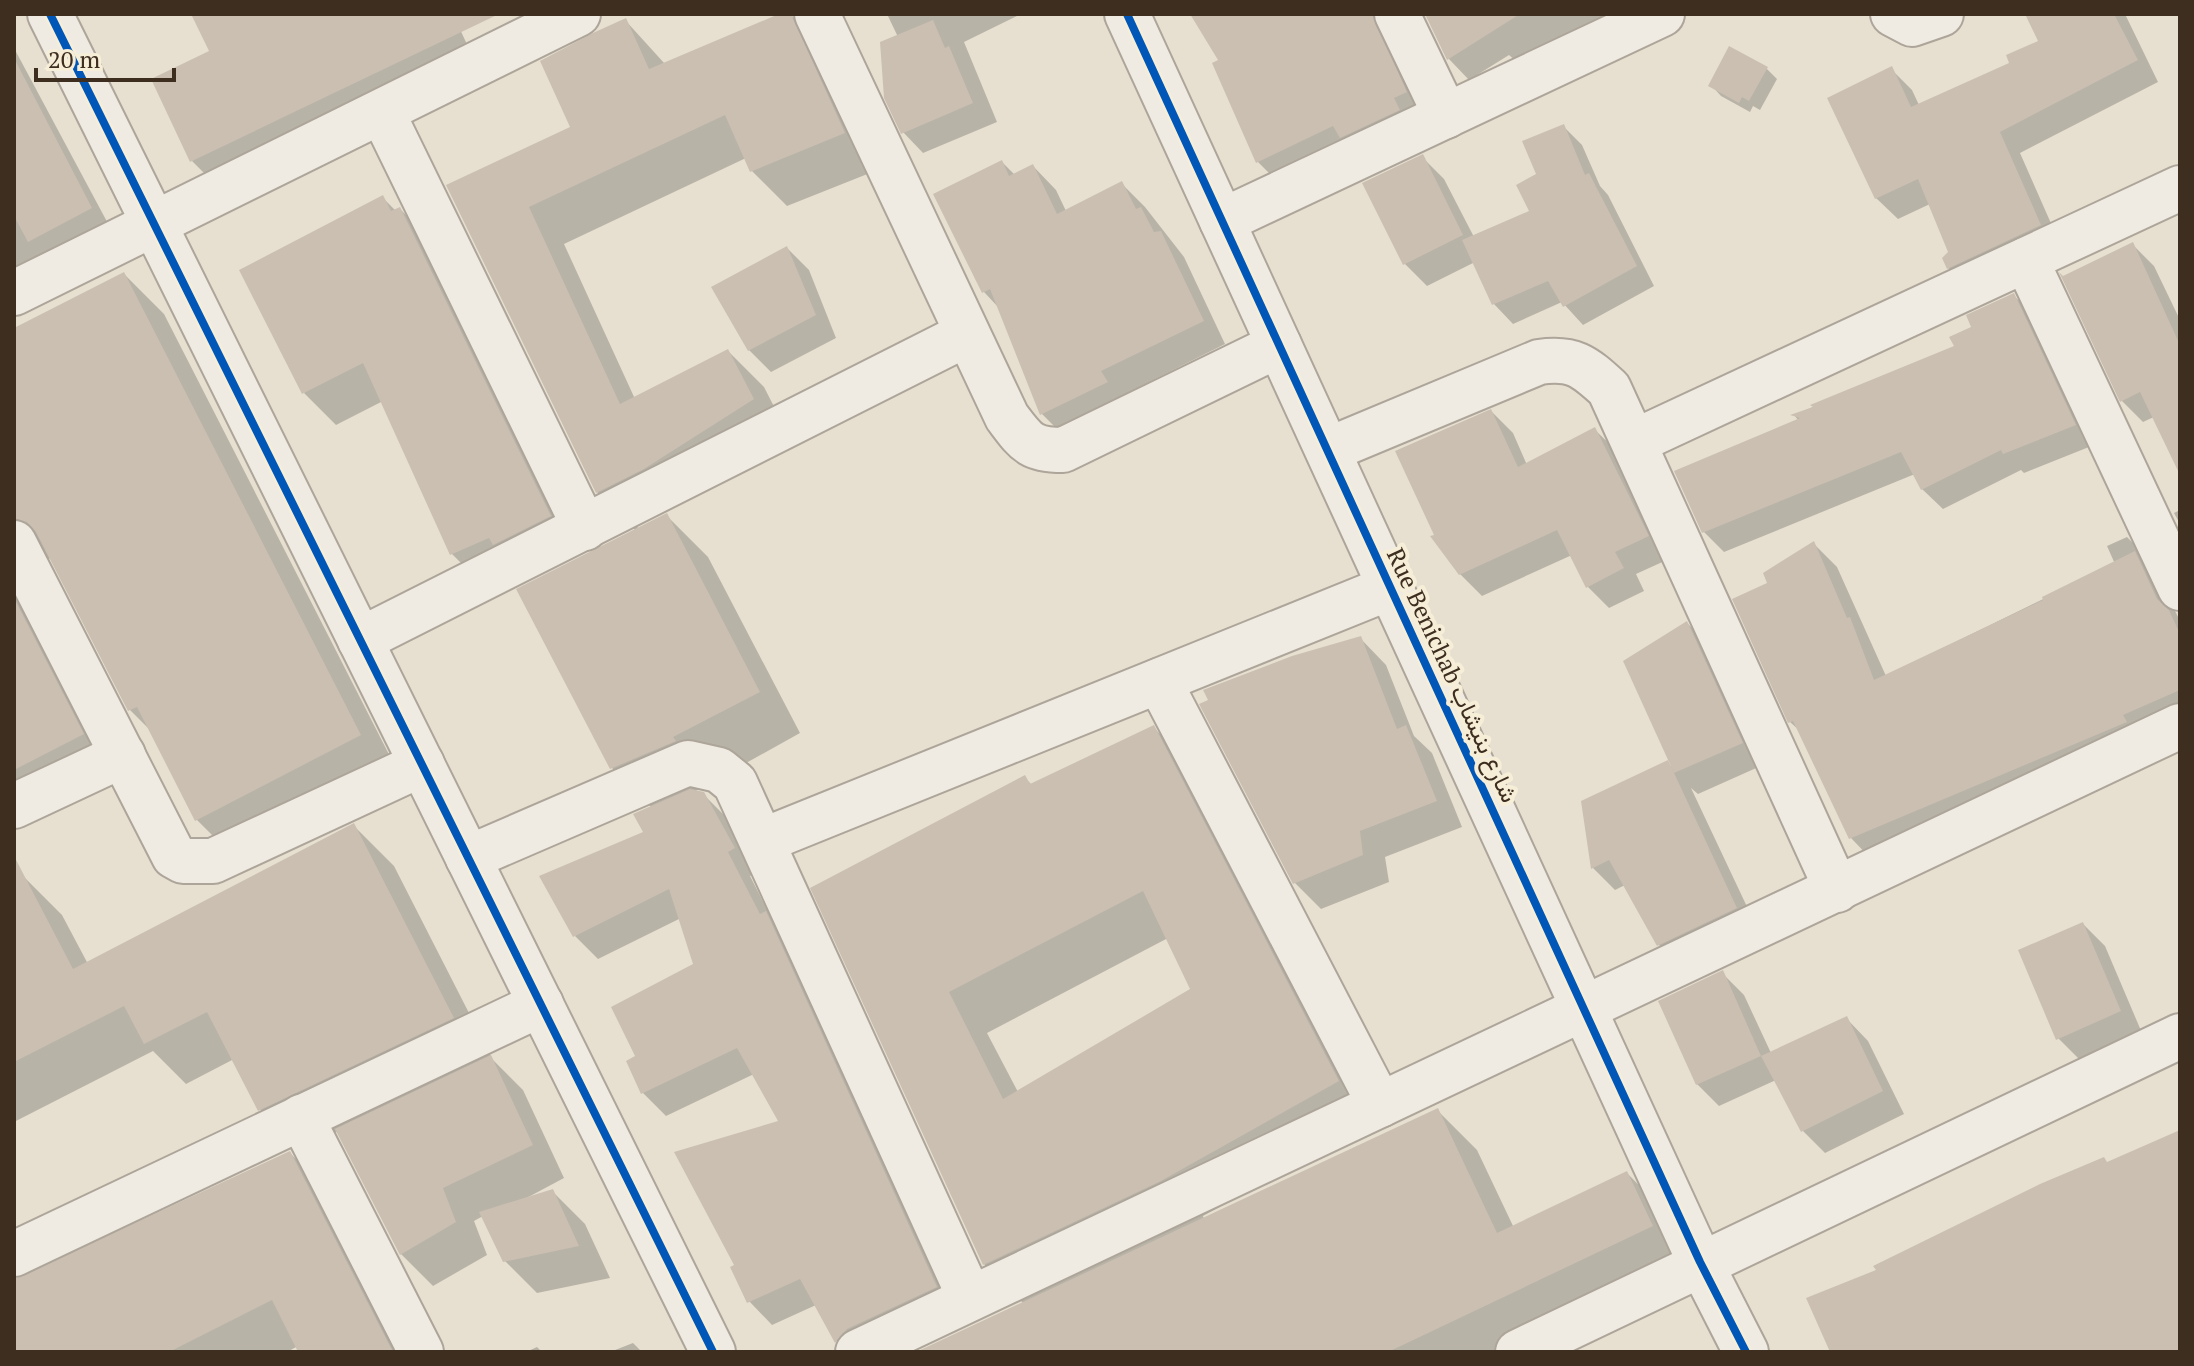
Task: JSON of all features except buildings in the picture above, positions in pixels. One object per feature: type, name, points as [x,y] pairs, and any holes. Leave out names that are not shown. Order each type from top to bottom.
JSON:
[{"type":"street","points":[[50,14],[713,1352]]},
{"type":"street","points":[[14,293],[155,226],[578,14]]},
{"type":"street","points":[[817,14],[1007,417],[1027,443],[1041,450],[1063,450],[1279,345]]},
{"type":"street","name":"Rue Benichab شارع بنيشاب","points":[[1127,14],[1700,1262],[1746,1352]]},
{"type":"street","points":[[1397,14],[1446,116]]},
{"type":"street","points":[[1222,221],[1662,14]]},
{"type":"street","points":[[1893,14],[1912,24],[1941,14]]},
{"type":"street","points":[[382,112],[585,528]]},
{"type":"street","points":[[1634,442],[2180,188]]},
{"type":"street","points":[[2026,260],[2180,588]]},
{"type":"street","points":[[360,640],[967,334]]},
{"type":"street","points":[[1328,450],[1539,362],[1563,359],[1586,368],[1609,389],[1837,890]]},
{"type":"street","points":[[14,543],[174,856],[196,863],[213,861],[422,764]]},
{"type":"street","points":[[762,841],[1391,587]]},
{"type":"street","points":[[1159,681],[1380,1105]]},
{"type":"street","points":[[858,1352],[1584,1011],[2180,726]]},
{"type":"street","points":[[14,806],[123,755]]},
{"type":"street","points":[[468,858],[688,763],[719,770],[735,783],[970,1298]]},
{"type":"street","points":[[14,1254],[541,1004]]},
{"type":"street","points":[[1518,1352],[1700,1262],[2180,1036]]},
{"type":"street","points":[[301,1117],[421,1352]]},
{"type":"cycle path","points":[[50,14],[713,1352]]},
{"type":"cycle path","points":[[1127,14],[1700,1262],[1746,1352]]}]
